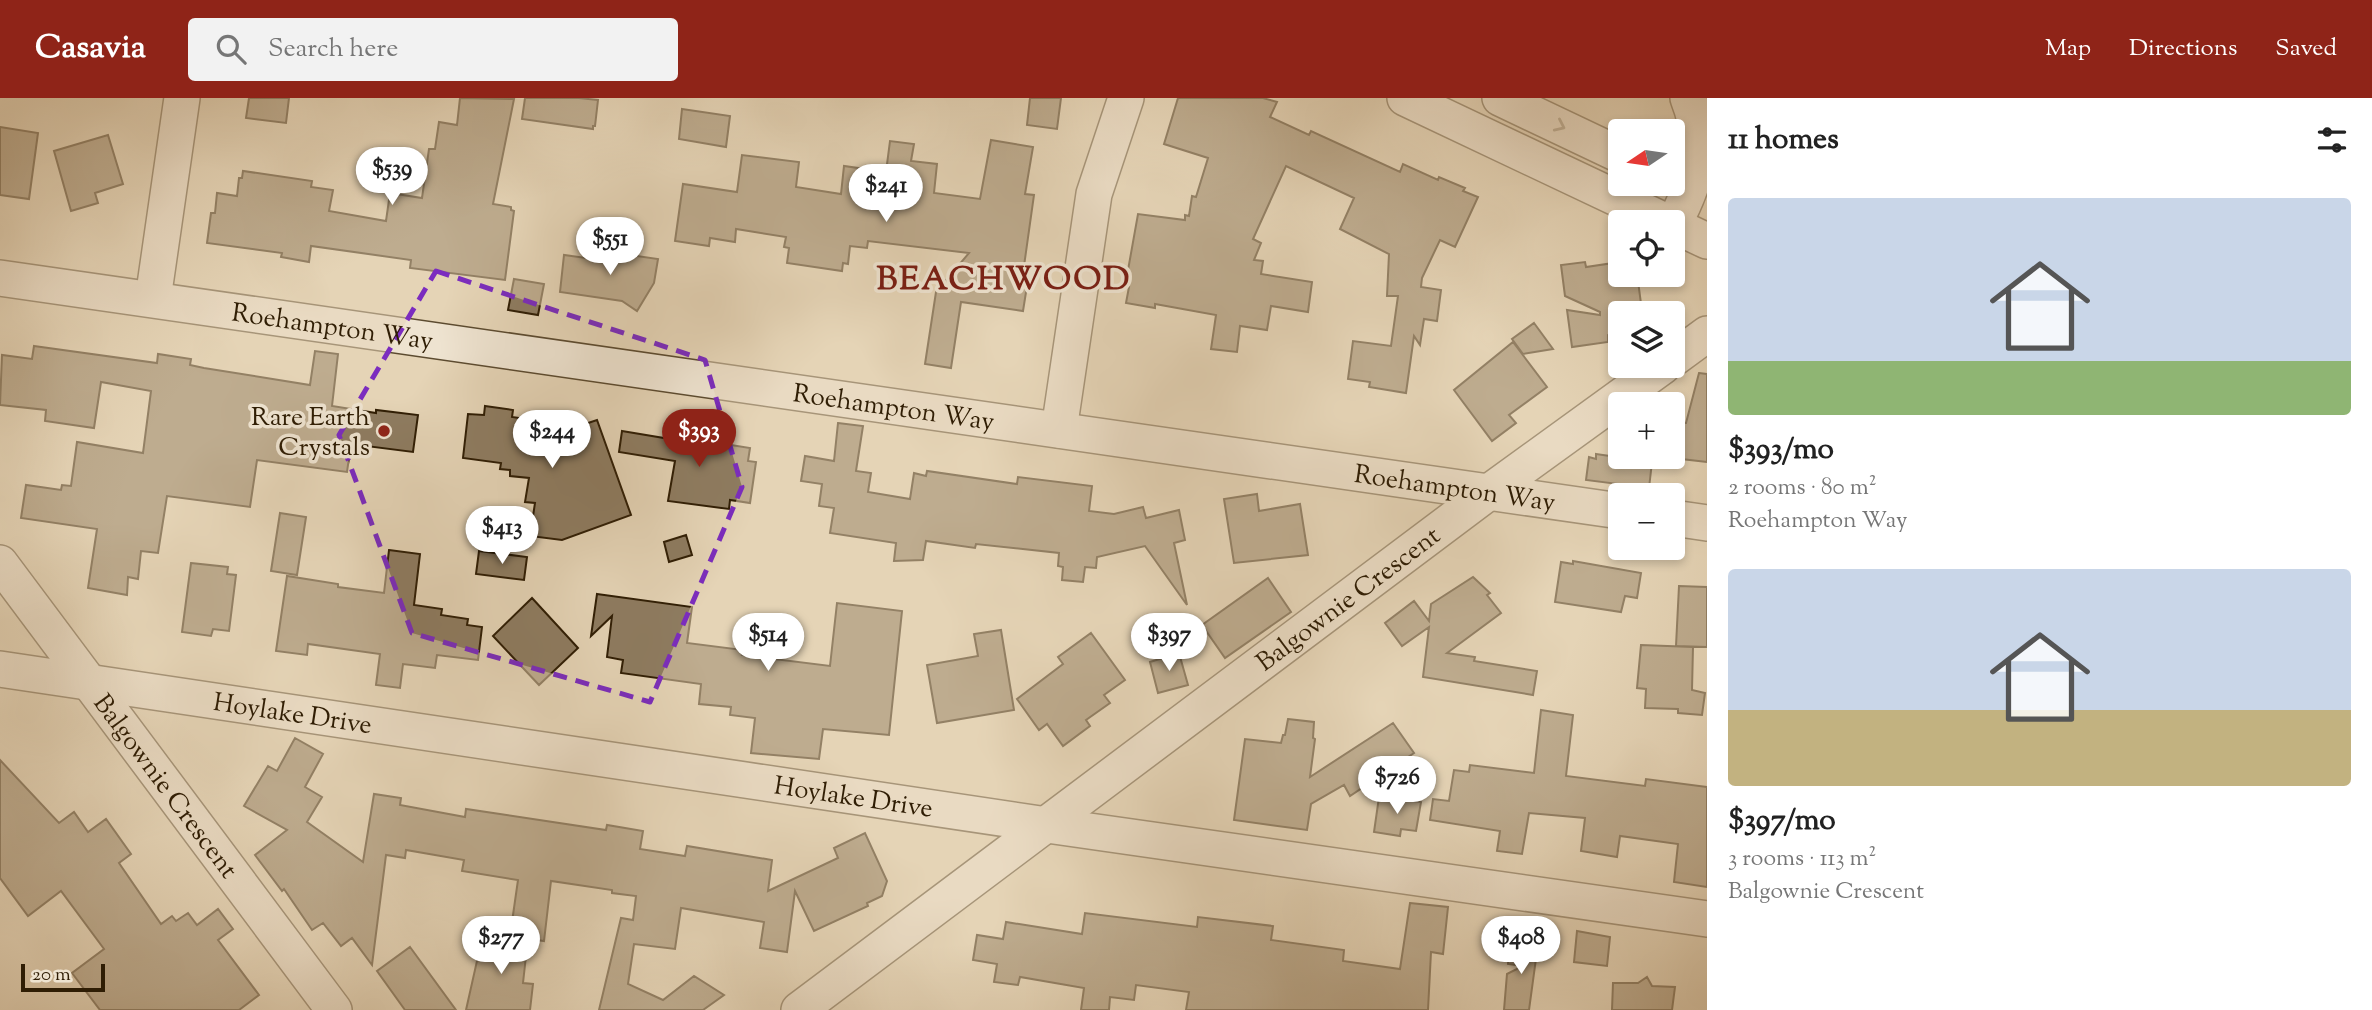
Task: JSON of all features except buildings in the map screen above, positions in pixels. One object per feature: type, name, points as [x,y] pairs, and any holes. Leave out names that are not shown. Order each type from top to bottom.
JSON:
[{"type":"street","points":[[153,299],[182,98]]},
{"type":"street","points":[[1059,430],[1094,194],[1125,98]]},
{"type":"street","points":[[1405,98],[1460,124],[1608,186]]},
{"type":"street","points":[[1460,124],[1484,98]]},
{"type":"street","points":[[1500,98],[1608,149]]},
{"type":"street","points":[[1681,210],[1699,175],[1704,147],[1700,121],[1688,98]]},
{"type":"street","points":[[1630,196],[1650,210]]},
{"type":"street","points":[[1685,231],[1707,241]]},
{"type":"street","name":"Roehampton Way","points":[[0,278],[1608,509]]},
{"type":"street","points":[[1685,350],[1707,334]]},
{"type":"street","name":"Balgownie Crescent","points":[[799,1010],[1489,492],[1646,378]]},
{"type":"street","points":[[1685,520],[1707,523]]},
{"type":"street","name":"Balgownie Crescent","points":[[0,562],[334,1010]]},
{"type":"street","name":"Hoylake Drive","points":[[0,669],[1047,825],[1707,919]]},
{"type":"highlighted area","points":[[436,271],[705,360],[742,487],[650,702],[412,633],[339,435]]},
{"type":"place","name":"Rare Earth Crystals","points":[[384,431]]},
{"type":"district","name":"BEACHWOOD","points":[[1004,277]]}]
